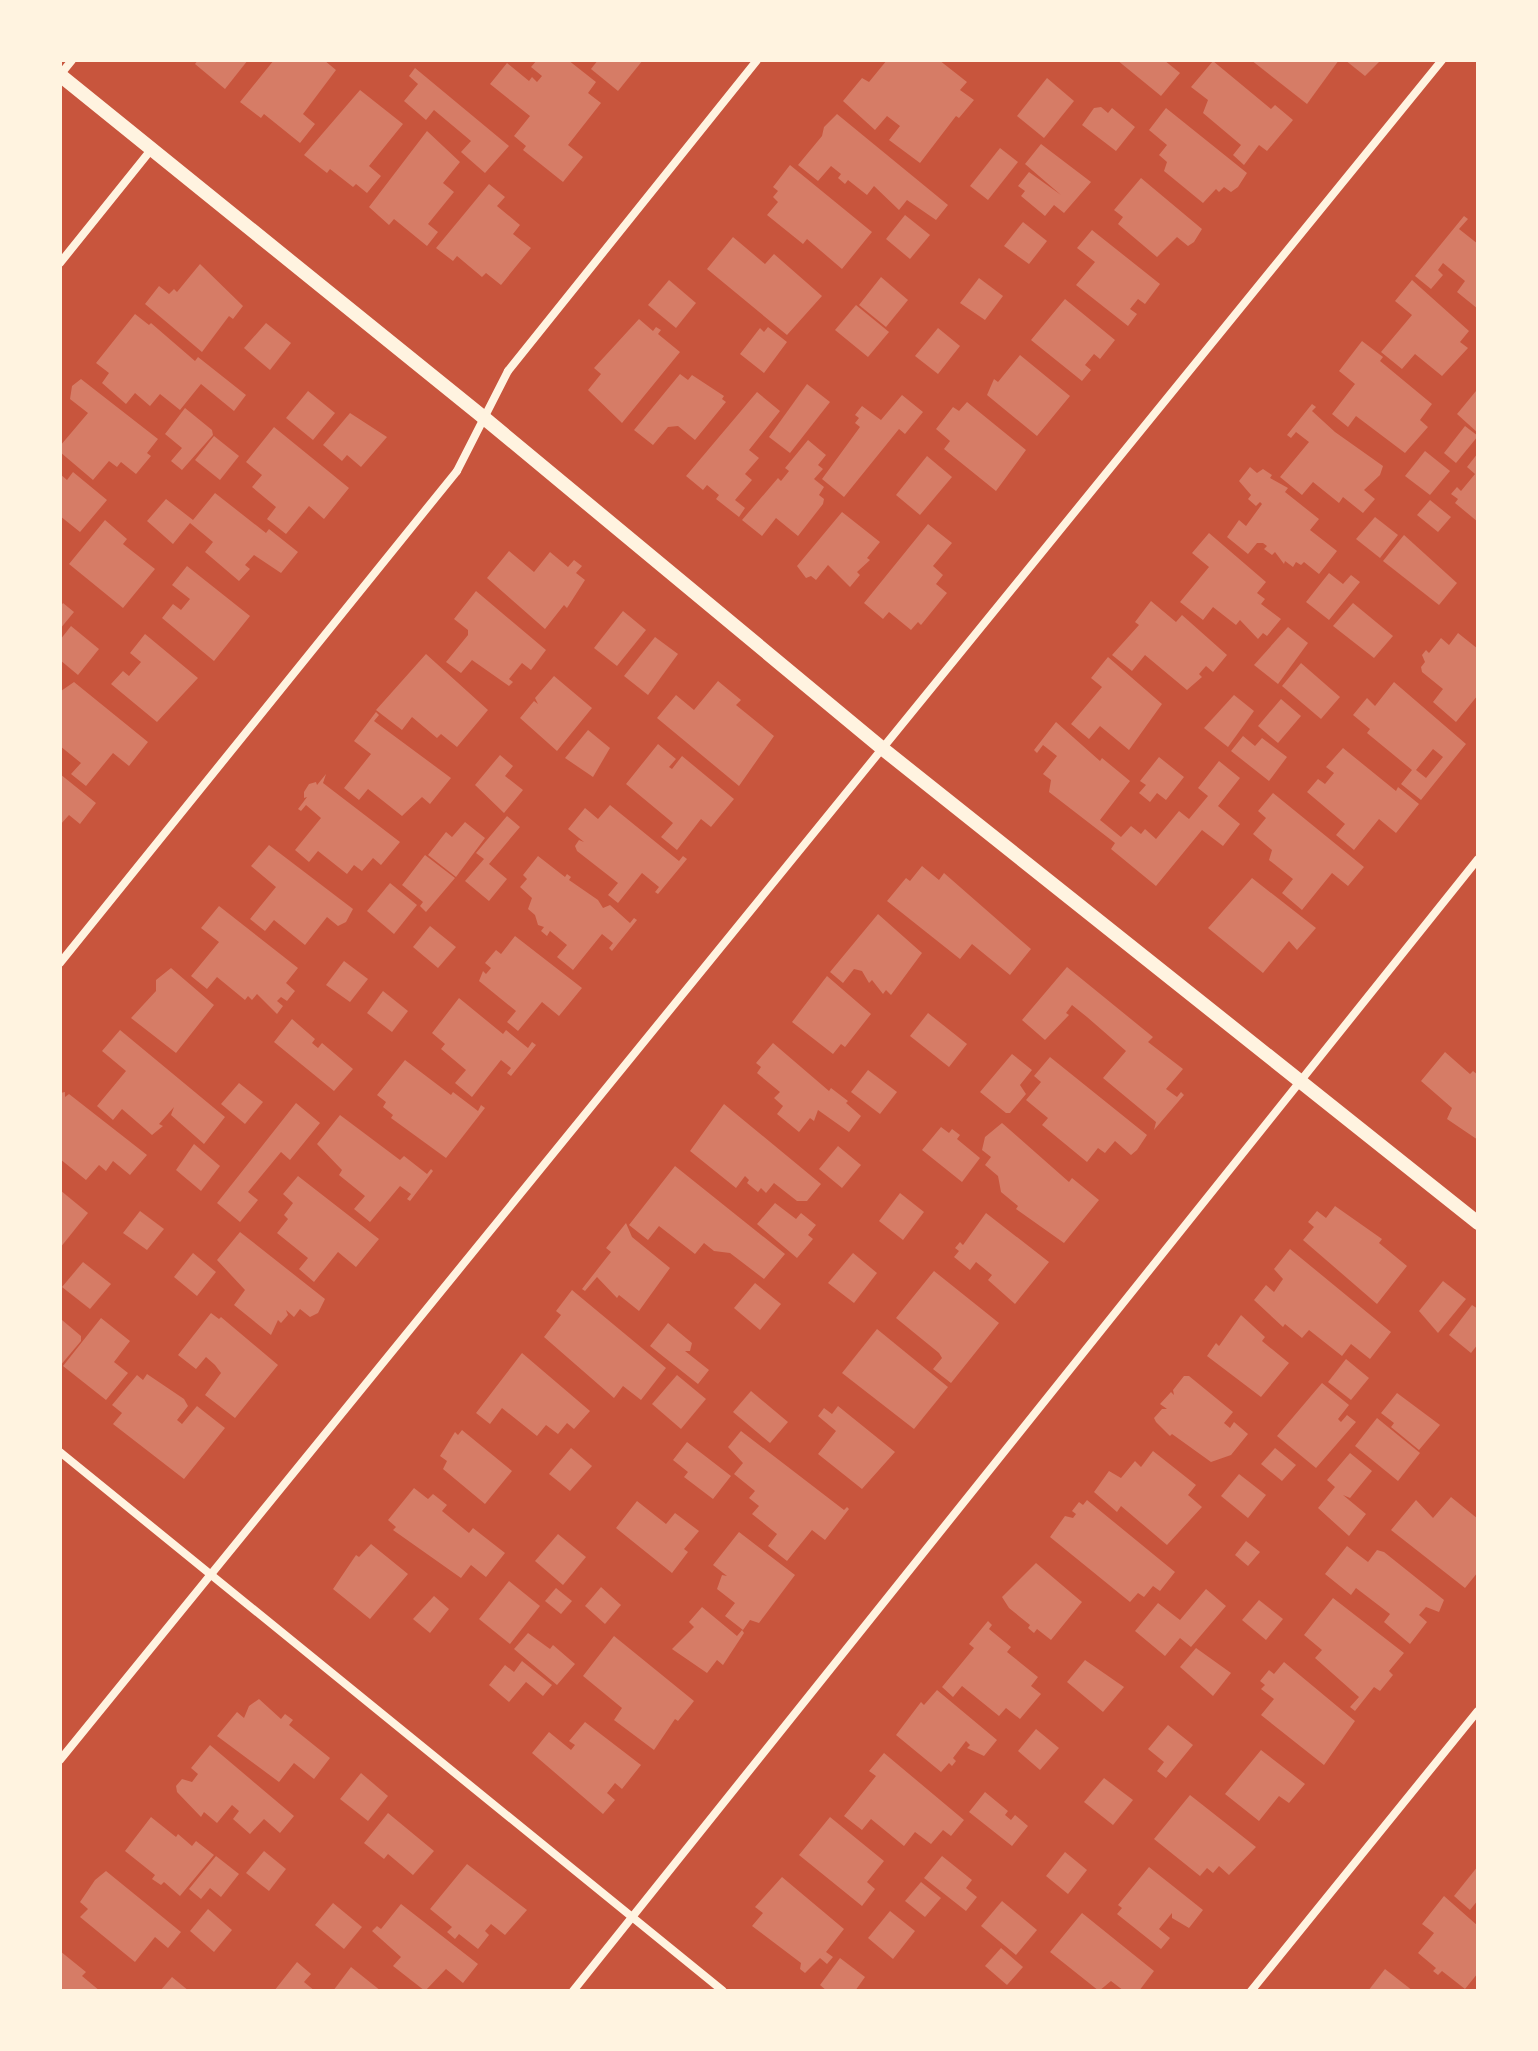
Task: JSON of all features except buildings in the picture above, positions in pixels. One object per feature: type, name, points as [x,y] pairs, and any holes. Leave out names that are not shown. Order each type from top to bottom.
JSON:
[{"type":"street","points":[[72,60],[60,75],[150,151],[483,417],[883,749],[1478,1223]]},
{"type":"street","points":[[60,963],[457,471],[508,371],[757,60]]},
{"type":"street","points":[[60,1760],[1442,60]]},
{"type":"street","points":[[60,263],[150,151]]},
{"type":"street","points":[[573,1991],[1299,1079],[1478,859]]},
{"type":"street","points":[[60,1452],[213,1573],[723,1991]]},
{"type":"street","points":[[1251,1991],[1478,1711]]}]
